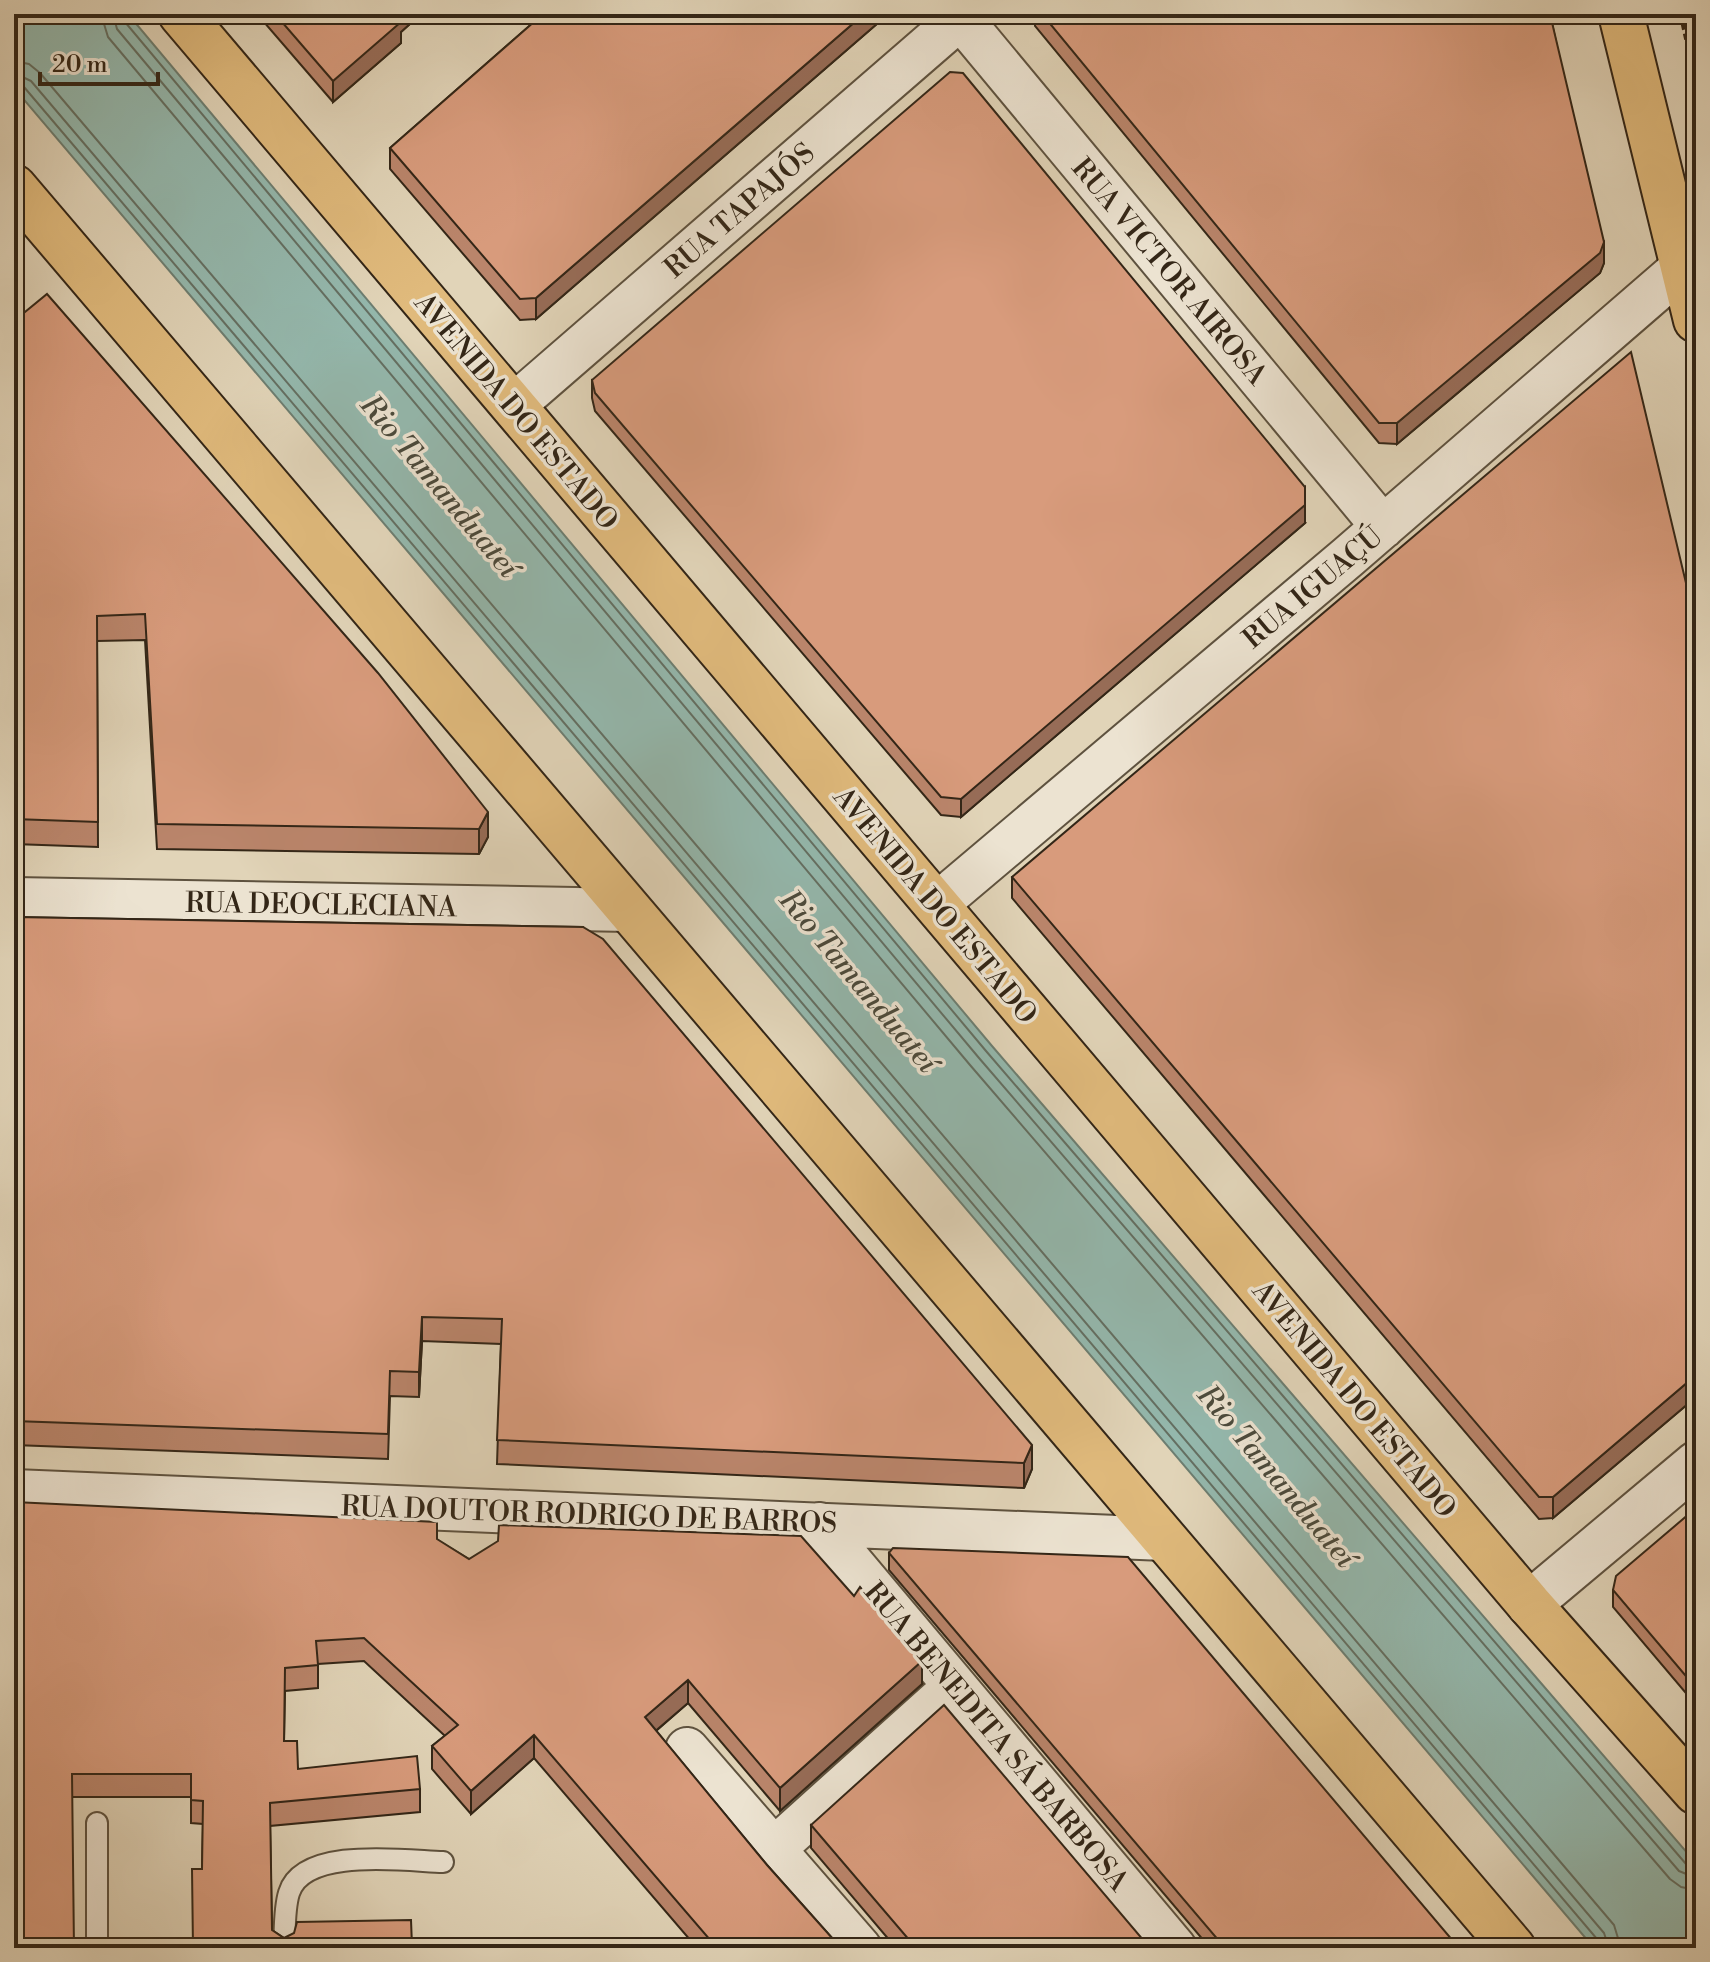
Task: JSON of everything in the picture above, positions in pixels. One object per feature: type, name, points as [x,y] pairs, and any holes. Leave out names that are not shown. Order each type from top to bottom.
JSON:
[{"type":"main road","name":"AVENIDA DO ESTADO","points":[[181,14],[1529,1604],[1696,1792]]},
{"type":"main road","points":[[1621,14],[1696,320]]},
{"type":"main road","points":[[14,187],[1513,1948]]},
{"type":"street","name":"RUA TAPAJÓS","points":[[513,406],[961,15]]},
{"type":"street","name":"RUA VICTOR AIROSA","points":[[961,15],[1383,527]]},
{"type":"street","name":"RUA IGUAÇÚ","points":[[936,905],[1383,527],[1684,266]]},
{"type":"street","name":"RUA DEOCLECIANA","points":[[14,899],[629,910]]},
{"type":"street","points":[[1529,1604],[1696,1464]]},
{"type":"street","name":"RUA DOUTOR RODRIGO DE BARROS","points":[[14,1491],[1164,1539]]},
{"type":"street","name":"RUA BENEDITA SÁ BARBOSA","points":[[819,1524],[1175,1948]]},
{"type":"street","points":[[775,1848],[955,1686]]},
{"type":"street","points":[[687,1749],[860,1948]]},
{"type":"lane","points":[[97,1823],[97,1948]]},
{"type":"lane","points":[[284,1948],[290,1890],[308,1870],[355,1858],[443,1862]]},
{"type":"path","points":[[1681,14],[1696,81]]},
{"type":"water","name":"Rio Tamanduateí","points":[[14,14],[128,14],[992,1046],[1696,1863],[1696,1948],[1594,1948],[14,88]]},
{"type":"building","points":[[275,14],[397,14],[395,16],[401,22],[333,81]]},
{"type":"building","points":[[543,14],[864,14],[536,298],[520,299],[390,148]]},
{"type":"building","points":[[1042,14],[1550,14],[1604,242],[1600,253],[1397,423],[1379,423]]},
{"type":"building","points":[[950,72],[963,73],[1305,487],[1305,505],[961,799],[941,797],[595,393],[592,380]]},
{"type":"building","points":[[47,294],[378,673],[488,812],[479,829],[157,824],[145,614],[97,616],[98,822],[14,819],[14,321]]},
{"type":"building","points":[[1631,352],[1696,625],[1696,1375],[1553,1497],[1539,1497],[1012,877]]},
{"type":"building","points":[[14,917],[583,927],[603,939],[1032,1445],[1024,1463],[497,1440],[502,1319],[422,1317],[419,1372],[390,1371],[388,1434],[14,1421]]},
{"type":"building","points":[[14,1502],[437,1522],[437,1539],[469,1559],[498,1541],[499,1525],[801,1536],[854,1596],[860,1587],[922,1661],[780,1788],[688,1680],[645,1717],[767,1865],[841,1948],[717,1948],[534,1735],[471,1791],[432,1746],[458,1725],[364,1638],[316,1641],[318,1665],[285,1668],[284,1741],[297,1741],[298,1769],[417,1756],[420,1789],[270,1803],[272,1930],[284,1938],[294,1933],[297,1922],[411,1920],[412,1946],[529,1942],[529,1948],[193,1948],[192,1869],[202,1869],[203,1801],[191,1800],[191,1774],[72,1774],[74,1948],[14,1948]]},
{"type":"building","points":[[1696,1508],[1696,1688],[1613,1590],[1616,1576]]},
{"type":"building","points":[[893,1548],[1128,1557],[1459,1948],[1225,1948],[889,1553]]},
{"type":"building","points":[[944,1705],[1150,1948],[916,1948],[811,1825]]}]
